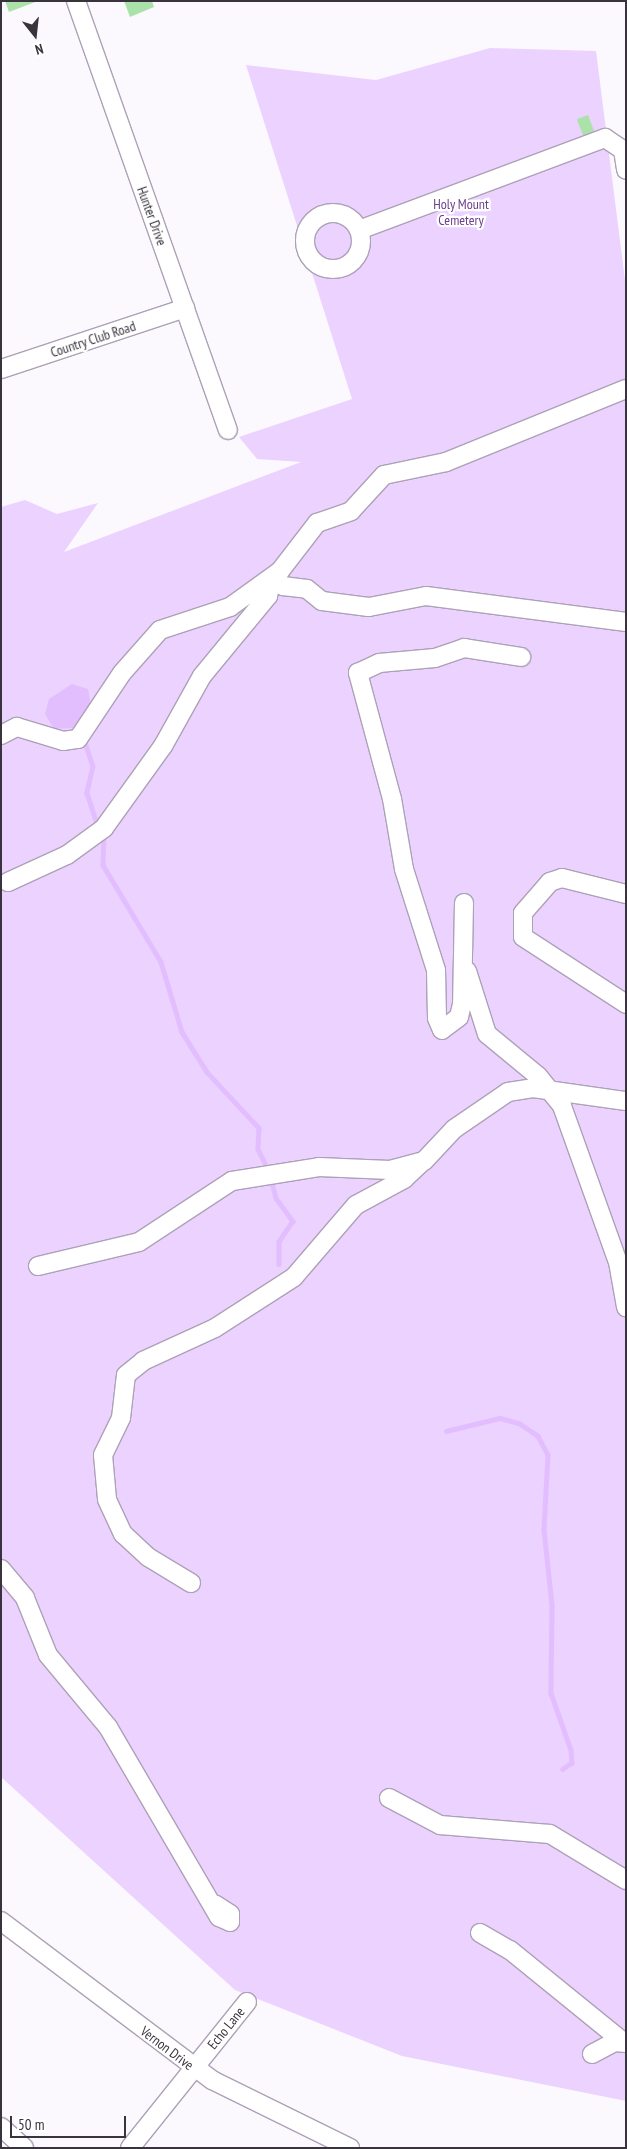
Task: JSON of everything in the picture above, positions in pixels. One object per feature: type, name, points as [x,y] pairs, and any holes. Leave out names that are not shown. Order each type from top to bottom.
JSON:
[{"type":"street","name":"Hunter Drive","points":[[76,1],[228,430]]},
{"type":"street","points":[[360,230],[612,139],[622,150],[626,170]]},
{"type":"street","name":"Country Club Road","points":[[1,369],[185,308]]},
{"type":"street","points":[[1,734],[17,727],[63,741],[78,739],[122,673],[160,630],[207,618],[272,578],[316,523],[351,511],[384,475],[482,449],[626,389]]},
{"type":"street","points":[[272,578],[282,586],[307,589],[322,601],[369,607],[426,596],[626,622]]},
{"type":"street","points":[[8,882],[67,855],[100,831],[163,746],[202,676],[268,596],[272,578]]},
{"type":"street","points":[[464,903],[467,931],[462,956],[459,1017],[442,1030],[437,1018],[436,970],[406,879],[392,800],[358,674],[379,663],[435,658],[464,648],[521,657]]},
{"type":"street","points":[[626,894],[562,878],[550,882],[524,912],[523,937],[626,1004]]},
{"type":"street","points":[[462,956],[487,1034],[550,1090],[575,1139],[618,1262],[626,1307]]},
{"type":"street","points":[[191,1583],[148,1557],[123,1534],[107,1499],[104,1454],[121,1418],[126,1375],[143,1362],[215,1328],[294,1277],[350,1210],[404,1178],[424,1161],[454,1129],[508,1092],[550,1090],[626,1101]]},
{"type":"street","points":[[38,1266],[139,1242],[232,1181],[319,1168],[390,1170],[424,1161]]},
{"type":"street","points":[[1,1569],[25,1598],[48,1655],[108,1727],[216,1905]]},
{"type":"street","points":[[390,1798],[440,1825],[550,1834],[626,1880]]},
{"type":"street","name":"Vernon Drive","points":[[1,1921],[194,2068],[278,2116],[350,2148]]},
{"type":"street","points":[[480,1933],[510,1950],[624,2042]]},
{"type":"street","name":"Echo Lane","points":[[130,2148],[248,2002]]},
{"type":"street","points":[[592,2054],[624,2042]]},
{"type":"street","points":[[1,2127],[24,2148]]},
{"type":"green space","name":"Holy Mount Cemetery","points":[[490,48],[596,51],[626,288],[626,2101],[402,2056],[235,1990],[1,1777],[1,507],[25,500],[57,514],[98,503],[64,552],[301,462],[257,459],[239,437],[352,399],[246,65],[376,80]]},
{"type":"shaded area","points":[[72,684],[88,689],[91,705],[73,728],[54,729],[45,714],[49,699]]},
{"type":"building","points":[[5,1],[38,1],[9,12]]},
{"type":"building","points":[[124,1],[152,1],[154,7],[130,17]]},
{"type":"building","points":[[588,115],[595,133],[584,137],[577,119]]},
{"type":"waterway","points":[[84,739],[93,766],[87,793],[98,827]]},
{"type":"waterway","points":[[104,835],[103,865],[161,962],[182,1032],[207,1072],[259,1128],[258,1149],[269,1172]]},
{"type":"waterway","points":[[271,1179],[276,1198],[293,1221],[279,1242],[279,1264]]},
{"type":"waterway","points":[[446,1431],[500,1418],[519,1423],[538,1436],[548,1455],[544,1530],[552,1605],[551,1693],[571,1750],[572,1763],[563,1769]]}]
